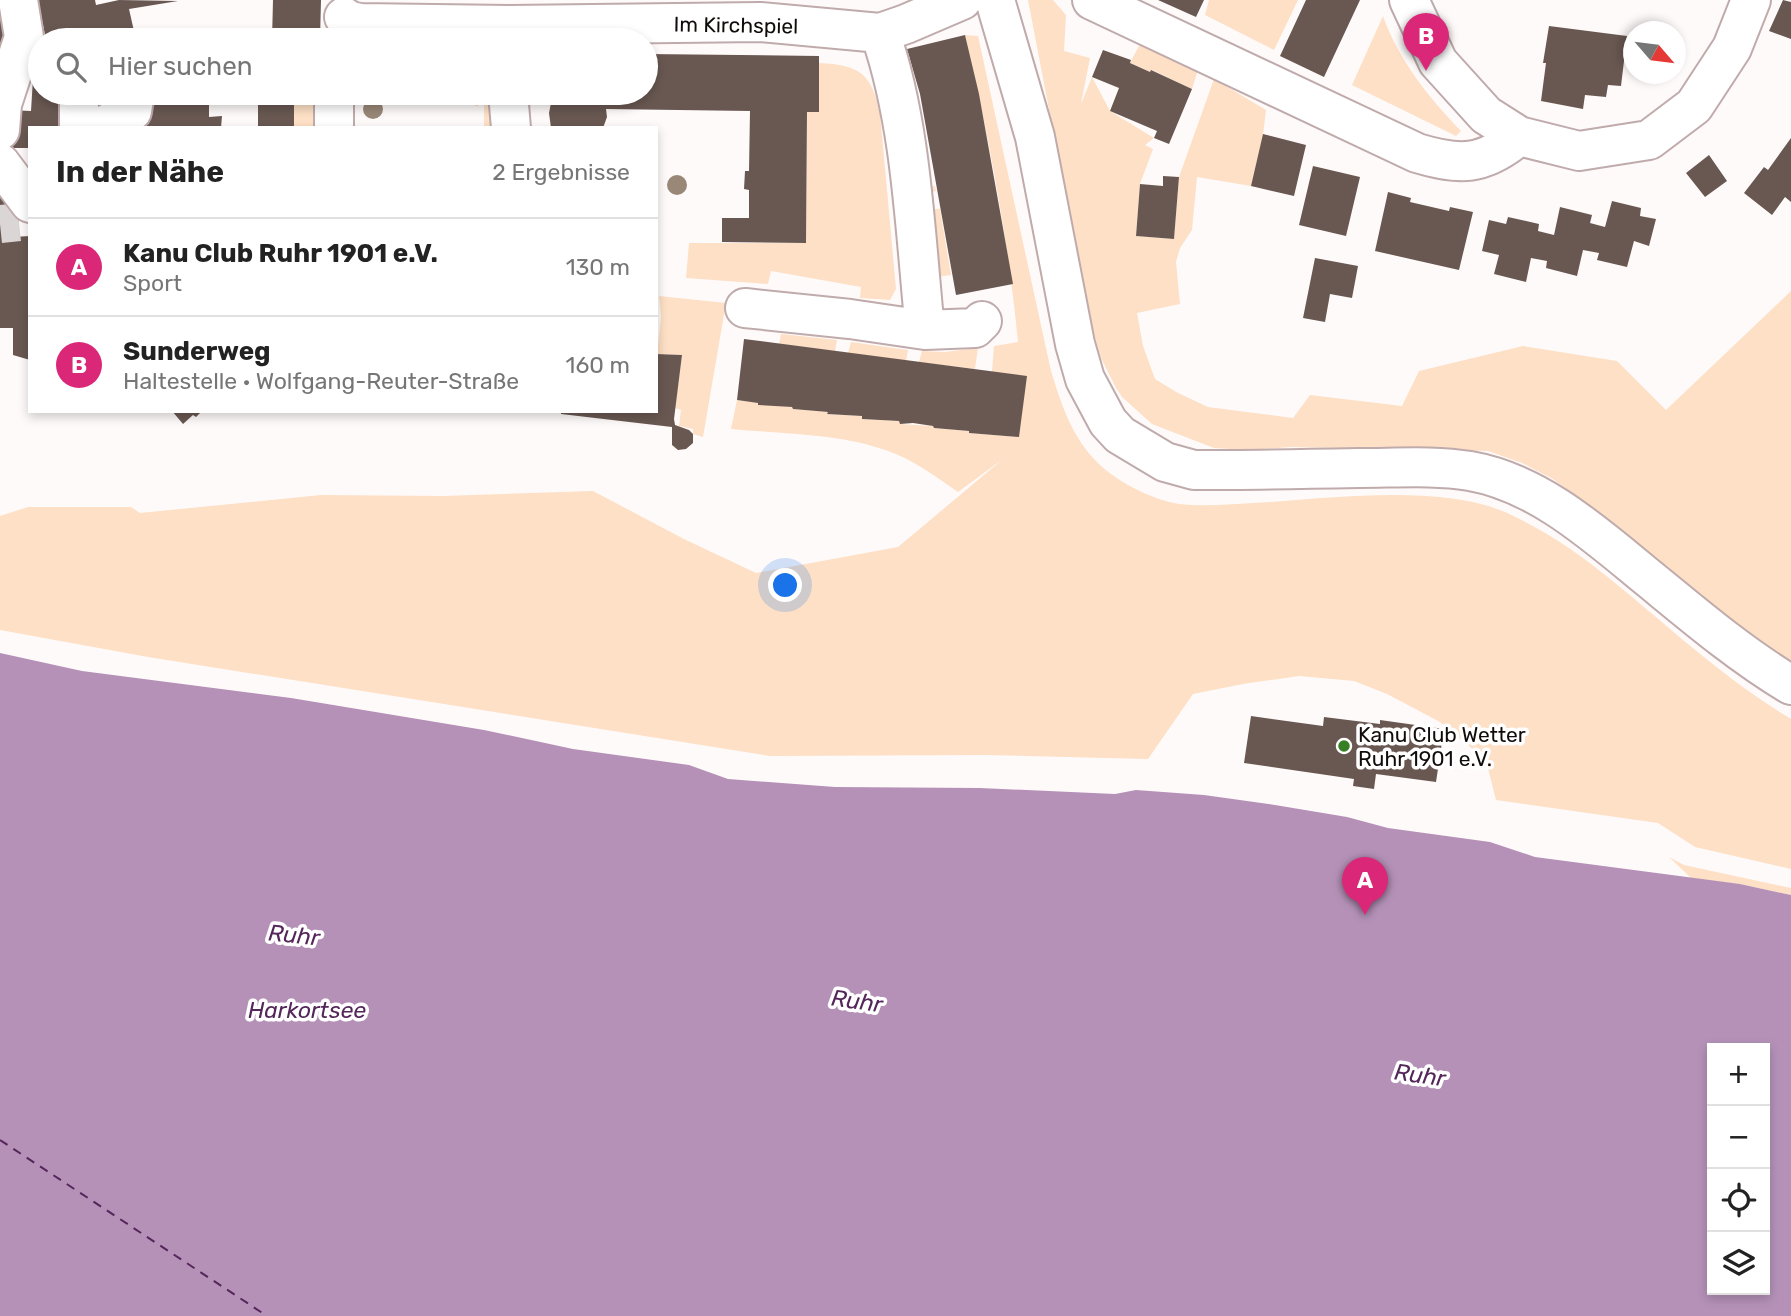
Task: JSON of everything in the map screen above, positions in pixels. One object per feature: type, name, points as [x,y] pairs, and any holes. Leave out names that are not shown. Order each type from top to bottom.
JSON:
[{"type":"street","points":[[18,0],[28,29]]},
{"type":"street","name":"Im Kirchspiel","points":[[623,28],[760,22],[880,33],[962,0]]},
{"type":"street","points":[[995,0],[1035,137],[1085,379],[1108,422],[1120,435],[1165,462],[1194,470],[1424,466],[1471,471],[1502,480],[1558,509],[1611,547],[1728,643],[1791,685]]},
{"type":"street","points":[[1092,0],[1416,153],[1447,162],[1477,161],[1500,152],[1519,136]]},
{"type":"street","points":[[1409,0],[1438,62],[1486,115],[1519,136],[1579,151],[1649,140],[1694,106],[1732,48],[1751,0]]},
{"type":"street","name":"Im Kirchspiel","points":[[342,19],[360,23],[434,28]]},
{"type":"street","points":[[880,33],[892,66],[909,172],[925,330]]},
{"type":"street","points":[[0,130],[2,104],[28,49]]},
{"type":"street","points":[[79,105],[79,126]]},
{"type":"street","points":[[103,126],[132,111],[133,105]]},
{"type":"street","points":[[334,105],[334,126]]},
{"type":"street","points":[[508,105],[511,126]]},
{"type":"street","points":[[0,163],[26,215]]},
{"type":"street","points":[[745,309],[850,319],[925,330],[975,328],[982,321]]},
{"type":"shaded area","points":[[1028,0],[1053,0],[1066,15],[1064,51],[1090,58],[1081,104],[1092,77],[1110,111],[1154,138],[1145,145],[1153,149],[1140,184],[1136,236],[1174,239],[1179,177],[1214,79],[1266,110],[1251,186],[1197,177],[1192,230],[1180,248],[1176,262],[1180,304],[1137,313],[1143,346],[1155,379],[1208,407],[1293,418],[1310,395],[1402,406],[1419,371],[1523,346],[1617,361],[1666,410],[1791,291],[1791,667],[1750,641],[1599,514],[1553,479],[1522,463],[1488,451],[1214,448],[1152,424],[1122,397],[1116,388],[1101,358],[1089,318]]},
{"type":"shaded area","points":[[1209,0],[1298,0],[1274,50],[1205,15]]},
{"type":"shaded area","points":[[1383,16],[1406,63],[1437,105],[1461,131],[1456,136],[1352,85]]},
{"type":"shaded area","points":[[965,35],[978,36],[1051,371],[1073,429],[1095,460],[1112,475],[1134,488],[1179,504],[1216,505],[1347,496],[1414,495],[1477,503],[1505,512],[1547,534],[1602,572],[1722,671],[1791,719],[1791,869],[1695,847],[1658,823],[1496,800],[1486,760],[1440,722],[1387,694],[1354,681],[1299,676],[1193,694],[1148,759],[983,755],[770,756],[148,657],[0,630],[0,516],[28,507],[131,507],[140,513],[321,495],[444,496],[593,491],[756,573],[898,547],[1003,459],[958,492],[907,459],[869,445],[830,437],[731,429],[737,400],[828,414],[862,416],[862,419],[899,421],[900,424],[1019,437],[992,371],[994,346],[1018,342],[997,188]]},
{"type":"shaded area","points":[[1140,44],[1198,70],[1192,89],[1130,63]]},
{"type":"shaded area","points":[[819,63],[845,66],[862,74],[868,80],[876,99],[880,113],[896,289],[890,300],[860,298],[861,287],[771,271],[768,284],[686,278],[689,243],[806,243],[807,112],[819,112]]},
{"type":"shaded area","points":[[294,105],[318,105],[317,126],[294,126]]},
{"type":"shaded area","points":[[484,105],[499,105],[502,126],[484,126]]},
{"type":"shaded area","points":[[935,186],[936,191],[932,192],[935,209],[940,209],[951,275],[937,277],[929,187]]},
{"type":"shaded area","points":[[659,296],[726,303],[703,437],[693,434],[693,429],[679,426],[681,410],[675,408],[682,355],[658,354],[661,317]]},
{"type":"shaded area","points":[[781,334],[837,340],[835,351],[779,344]]},
{"type":"shaded area","points":[[851,342],[908,350],[906,361],[848,353]]},
{"type":"shaded area","points":[[978,348],[975,369],[919,362],[922,351],[945,352]]},
{"type":"shaded area","points":[[1669,857],[1684,865],[1791,888],[1791,895],[1740,884],[1692,879]]},
{"type":"water","name":"Harkortsee","points":[[0,653],[82,671],[291,698],[484,730],[573,749],[689,765],[728,779],[835,787],[980,788],[1115,794],[1136,790],[1204,795],[1347,817],[1388,828],[1490,842],[1535,857],[1740,884],[1791,895],[1791,1316],[0,1316]]},
{"type":"building","points":[[0,0],[8,0],[3,55],[0,55]]},
{"type":"building","points":[[38,0],[95,0],[96,5],[119,0],[178,1],[129,9],[133,28],[44,28]]},
{"type":"building","points":[[273,0],[321,0],[320,28],[272,28]]},
{"type":"building","points":[[1158,0],[1204,0],[1196,17]]},
{"type":"building","points":[[1306,0],[1360,0],[1324,77],[1280,56]]},
{"type":"building","points":[[1783,0],[1791,2],[1791,39],[1769,31]]},
{"type":"building","points":[[1549,26],[1623,35],[1621,86],[1608,85],[1606,97],[1585,95],[1583,109],[1541,101],[1546,63],[1543,63]]},
{"type":"building","points":[[965,35],[979,94],[1013,284],[956,295],[920,94],[907,49]]},
{"type":"building","points":[[1103,50],[1192,89],[1169,144],[1154,138],[1157,131],[1110,111],[1119,88],[1092,77]]},
{"type":"building","points":[[658,54],[819,56],[819,112],[807,112],[806,243],[722,242],[722,218],[749,218],[749,190],[744,189],[745,171],[749,171],[750,111],[606,109],[604,126],[551,126],[551,105],[658,105]]},
{"type":"building","points":[[31,105],[62,105],[61,126],[28,126],[28,148],[6,148],[8,110],[31,111]]},
{"type":"building","points":[[136,105],[209,105],[209,117],[222,116],[221,126],[121,126]]},
{"type":"building","points":[[258,105],[294,105],[294,126],[258,126]]},
{"type":"building","points":[[1263,134],[1306,145],[1294,196],[1251,186]]},
{"type":"building","points":[[1791,138],[1791,202],[1785,197],[1772,215],[1744,193],[1764,167],[1768,170]]},
{"type":"building","points":[[1709,155],[1727,181],[1705,197],[1686,173]]},
{"type":"building","points":[[1313,166],[1360,177],[1346,236],[1299,225]]},
{"type":"building","points":[[1163,176],[1179,177],[1174,239],[1136,236],[1140,184],[1163,186]]},
{"type":"building","points":[[16,192],[19,222],[13,237],[28,236],[28,359],[13,355],[13,328],[0,328],[0,193]]},
{"type":"building","points":[[1388,192],[1411,198],[1410,202],[1449,211],[1450,207],[1473,212],[1459,270],[1375,251]]},
{"type":"building","points":[[1612,201],[1641,208],[1640,216],[1656,219],[1649,246],[1634,241],[1627,267],[1597,260],[1599,253],[1583,250],[1577,276],[1546,268],[1547,261],[1531,258],[1526,282],[1494,274],[1499,255],[1482,251],[1489,220],[1506,224],[1508,217],[1539,224],[1538,231],[1554,235],[1560,207],[1592,215],[1590,223],[1605,227]]},
{"type":"building","points":[[1315,258],[1358,266],[1352,298],[1330,294],[1325,322],[1303,318]]},
{"type":"building","points":[[744,339],[1027,376],[1019,437],[969,433],[913,423],[900,424],[899,421],[862,419],[862,416],[827,414],[828,412],[758,405],[737,400]]},
{"type":"building","points":[[658,354],[682,355],[674,419],[675,425],[693,434],[693,443],[686,449],[678,450],[672,445],[672,427],[561,414],[658,413]]},
{"type":"building","points":[[174,413],[200,413],[196,417],[193,415],[183,424]]},
{"type":"building","name":"Kanu Club Wetter Ruhr 1901 e.V.","points":[[1251,716],[1323,726],[1324,717],[1380,724],[1380,720],[1444,729],[1436,782],[1376,774],[1374,789],[1353,786],[1354,779],[1244,763]]},
{"type":"ferry route","points":[[0,1140],[267,1316]]},
{"type":"tunnel","points":[[0,224],[19,222]]},
{"type":"place","name":"Sunderweg","points":[[1426,71]]},
{"type":"place","name":"Kanu Club Wetter Ruhr 1901 e.V.","points":[[1344,746]]},
{"type":"place","name":"Kanu Club Ruhr 1901 e.V.","points":[[1365,915]]},
{"type":"water label","name":"Ruhr","points":[[294,935]]},
{"type":"water label","name":"Ruhr","points":[[857,1001]]},
{"type":"water label","name":"Ruhr","points":[[1420,1075]]}]
